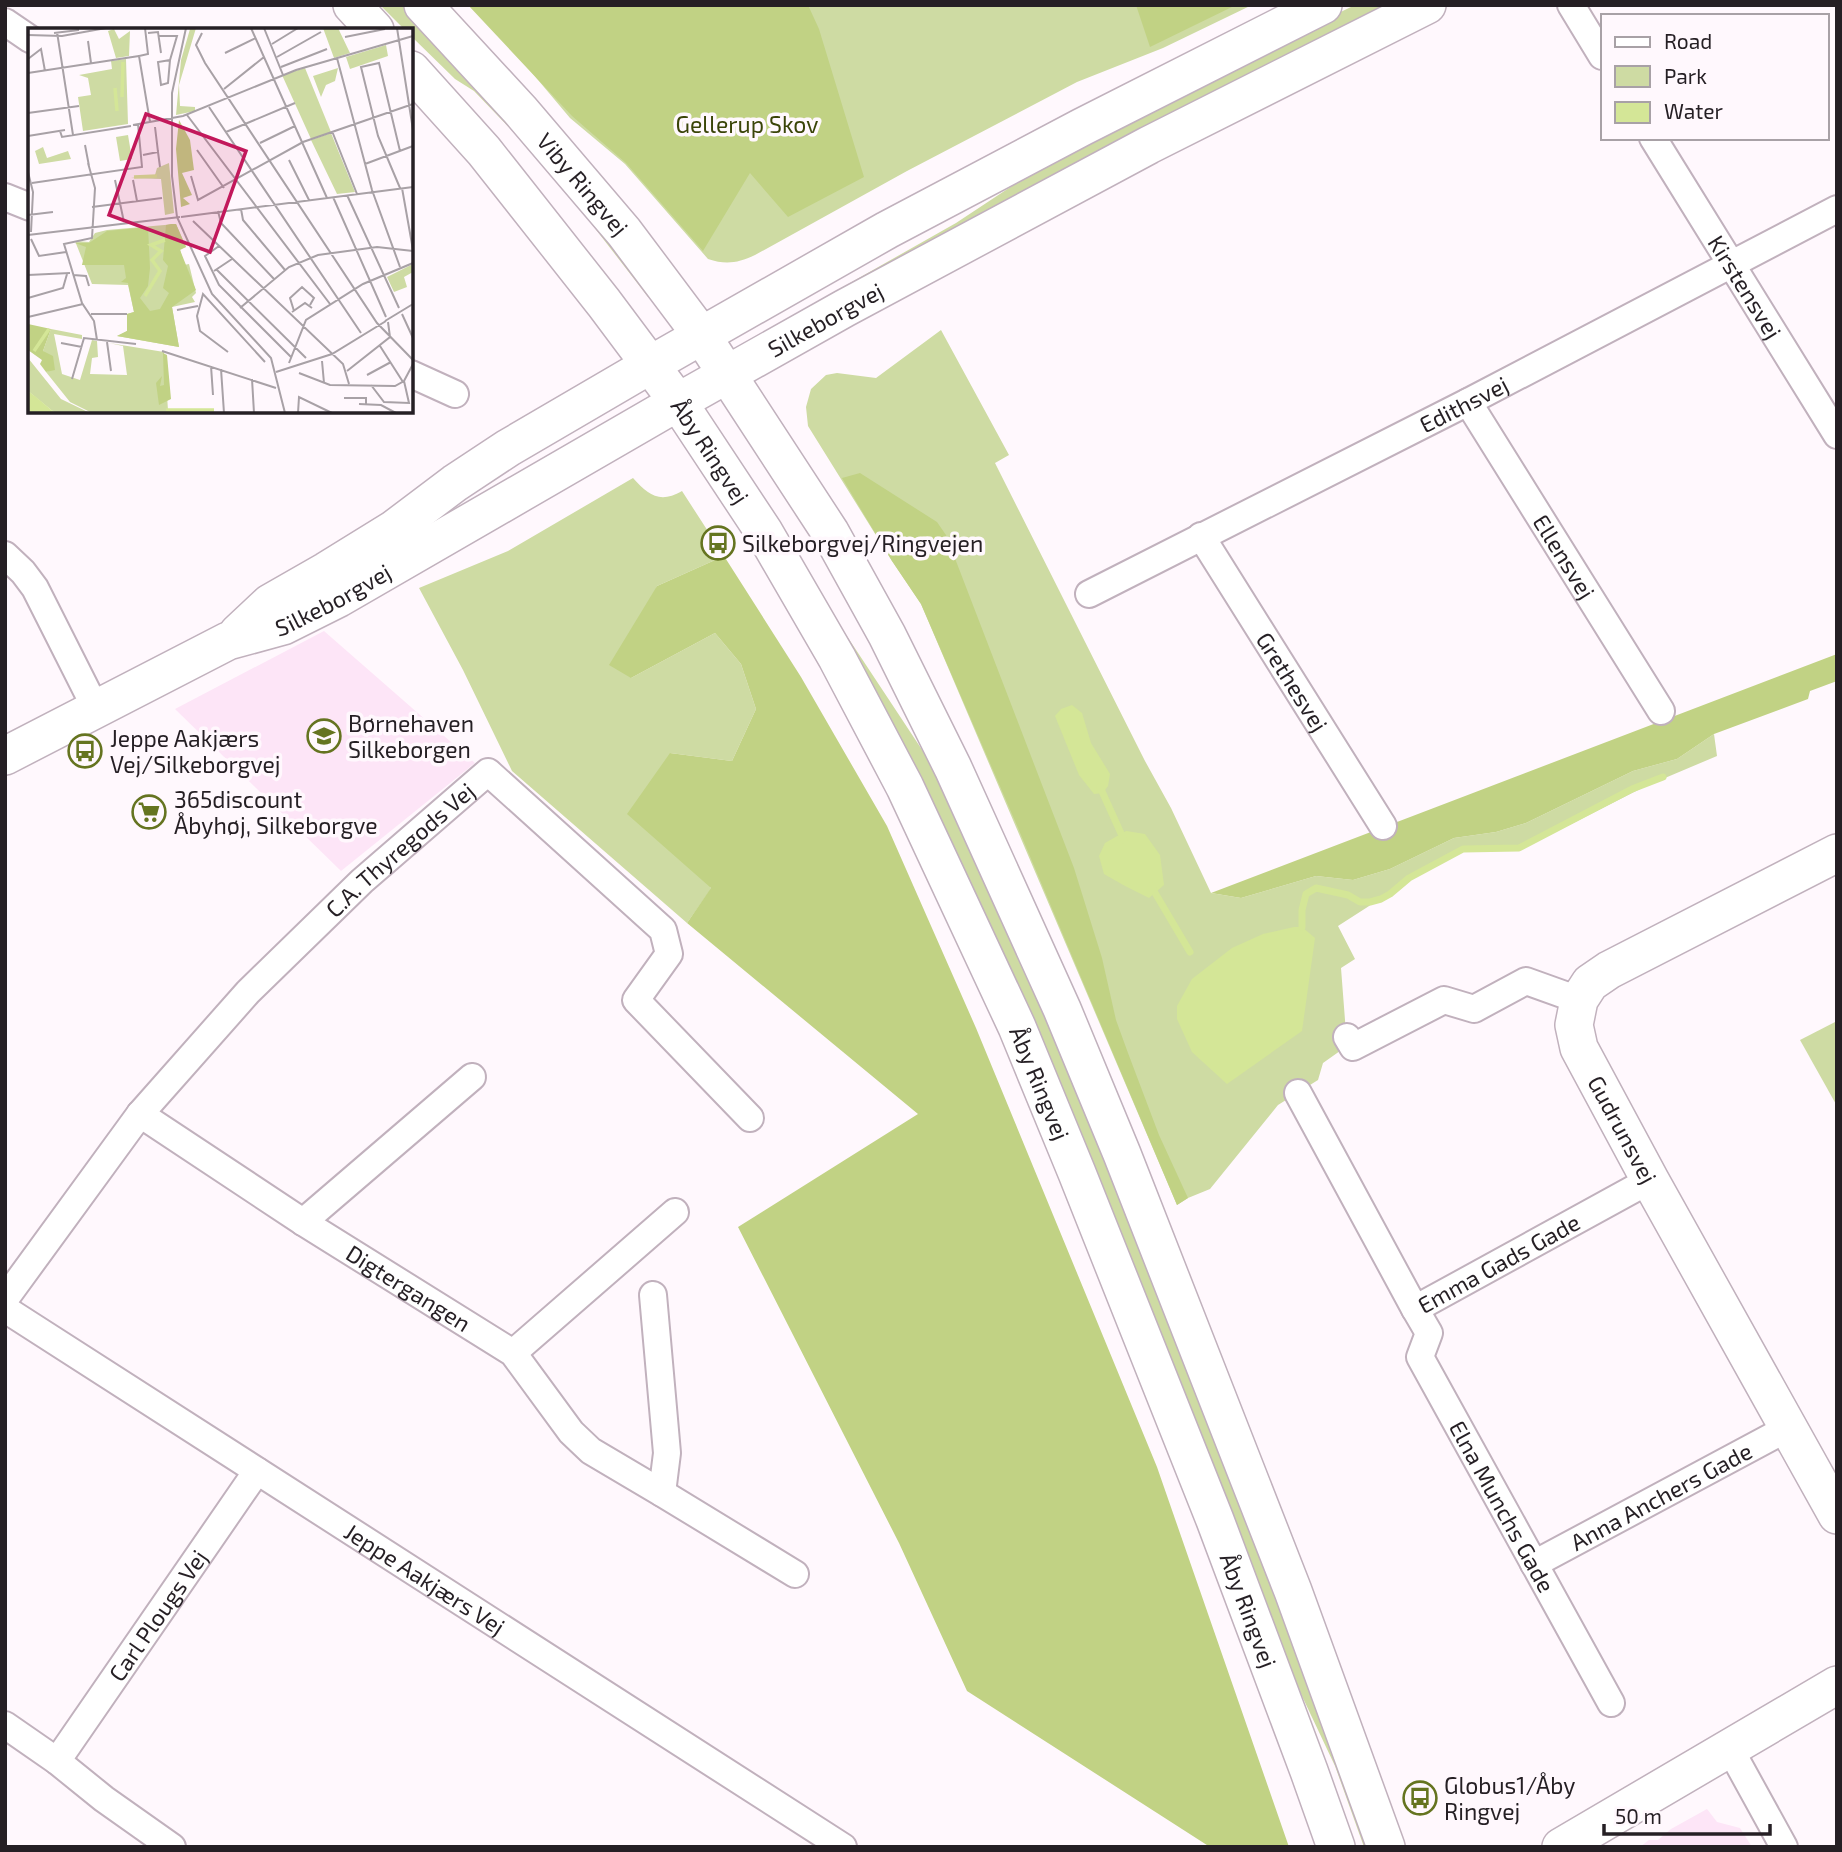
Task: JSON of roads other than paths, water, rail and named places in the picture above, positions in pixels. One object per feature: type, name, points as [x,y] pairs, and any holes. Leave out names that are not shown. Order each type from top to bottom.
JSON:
[{"type":"main road","points":[[352,5],[372,28]]},
{"type":"main road","name":"Viby Ringvej","points":[[423,5],[520,110],[624,232],[728,374]]},
{"type":"main road","name":"Silkeborgvej","points":[[229,641],[270,603],[394,529],[455,483],[508,448],[650,365],[887,230],[1082,127],[1323,5]]},
{"type":"main road","name":"Silkeborgvej","points":[[5,756],[229,641],[282,626],[339,598],[845,308],[1149,145],[1427,5]]},
{"type":"main road","points":[[413,72],[484,151],[650,365]]},
{"type":"main road","name":"Åby Ringvej","points":[[650,365],[678,402],[764,532],[837,658],[905,787],[1017,1027],[1215,1520],[1336,1847]]},
{"type":"main road","name":"Åby Ringvej","points":[[728,374],[830,532],[887,635],[953,768],[1056,997],[1122,1154],[1239,1450],[1386,1847]]},
{"type":"main road","points":[[1579,1000],[1590,983],[1609,971],[1837,853]]},
{"type":"main road","name":"Gudrunsvej","points":[[1579,1000],[1574,1025],[1579,1048],[1837,1515]]},
{"type":"main road","points":[[1561,1847],[1837,1685]]},
{"type":"street","points":[[1572,5],[1601,54]]},
{"type":"street","points":[[5,22],[28,38]]},
{"type":"street","name":"Kirstensvej","points":[[1654,140],[1837,435]]},
{"type":"street","points":[[5,197],[28,206]]},
{"type":"street","name":"Edithsvej","points":[[1089,594],[1468,402],[1837,209]]},
{"type":"street","points":[[413,375],[455,394]]},
{"type":"street","name":"Ellensvej","points":[[1468,402],[1661,711]]},
{"type":"street","name":"Grethesvej","points":[[1201,536],[1383,827]]},
{"type":"street","points":[[5,555],[35,588],[96,709]]},
{"type":"street","name":"C.A. Thyregods Vej","points":[[5,1298],[140,1114],[248,992],[362,881],[488,772],[663,930],[669,954],[636,1000],[750,1118]]},
{"type":"street","points":[[1347,1037],[1353,1047],[1444,1000],[1474,1009],[1526,981],[1579,1000]]},
{"type":"street","points":[[303,1223],[472,1077]]},
{"type":"street","name":"Emma Gads Gade","points":[[1298,1093],[1415,1309],[1650,1180]]},
{"type":"street","name":"Digtergangen","points":[[140,1114],[303,1223],[513,1353],[570,1432],[591,1451],[795,1574]]},
{"type":"street","points":[[513,1353],[675,1212]]},
{"type":"street","points":[[653,1295],[667,1454],[662,1493]]},
{"type":"street","name":"Jeppe Aakjærs Vej","points":[[5,1309],[843,1847]]},
{"type":"street","name":"Elna Munchs Gade","points":[[1415,1309],[1429,1333],[1420,1357],[1611,1703]]},
{"type":"street","name":"Anna Anchers Gade","points":[[1534,1564],[1788,1427]]},
{"type":"street","name":"Carl Plougs Vej","points":[[57,1761],[257,1471]]},
{"type":"street","points":[[5,1725],[172,1847]]},
{"type":"street","points":[[1729,1747],[1784,1847]]},
{"type":"water","points":[[1072,705],[1082,713],[1091,743],[1110,774],[1108,786],[1103,793],[1094,794],[1079,775],[1055,716],[1061,709]]},
{"type":"water","points":[[1126,831],[1145,834],[1160,855],[1164,885],[1149,898],[1104,874],[1099,856],[1105,843]]},
{"type":"water","points":[[1302,927],[1315,938],[1302,1031],[1227,1084],[1192,1052],[1177,1019],[1177,1006],[1192,979],[1232,948],[1263,934]]},
{"type":"waterway","points":[[1302,927],[1306,894],[1316,888],[1348,895],[1360,902],[1381,899],[1409,878],[1463,849],[1519,848],[1632,789],[1663,777]]},
{"type":"waterway","points":[[1100,787],[1124,840]]},
{"type":"waterway","points":[[1151,886],[1190,952]]},
{"type":"place","name":"Silkeborgvej/Ringvejen","points":[[718,543]]},
{"type":"place","name":"Børnehaven Silkeborgen","points":[[324,736]]},
{"type":"place","name":"Jeppe Aakjærs Vej/Silkeborgvej","points":[[85,751]]},
{"type":"place","name":"365discount Åbyhøj, Silkeborgve","points":[[149,812]]},
{"type":"place","name":"Globus1/Åby Ringvej","points":[[1420,1798]]},
{"type":"park label","name":"Gellerup Skov","points":[[747,124]]}]
